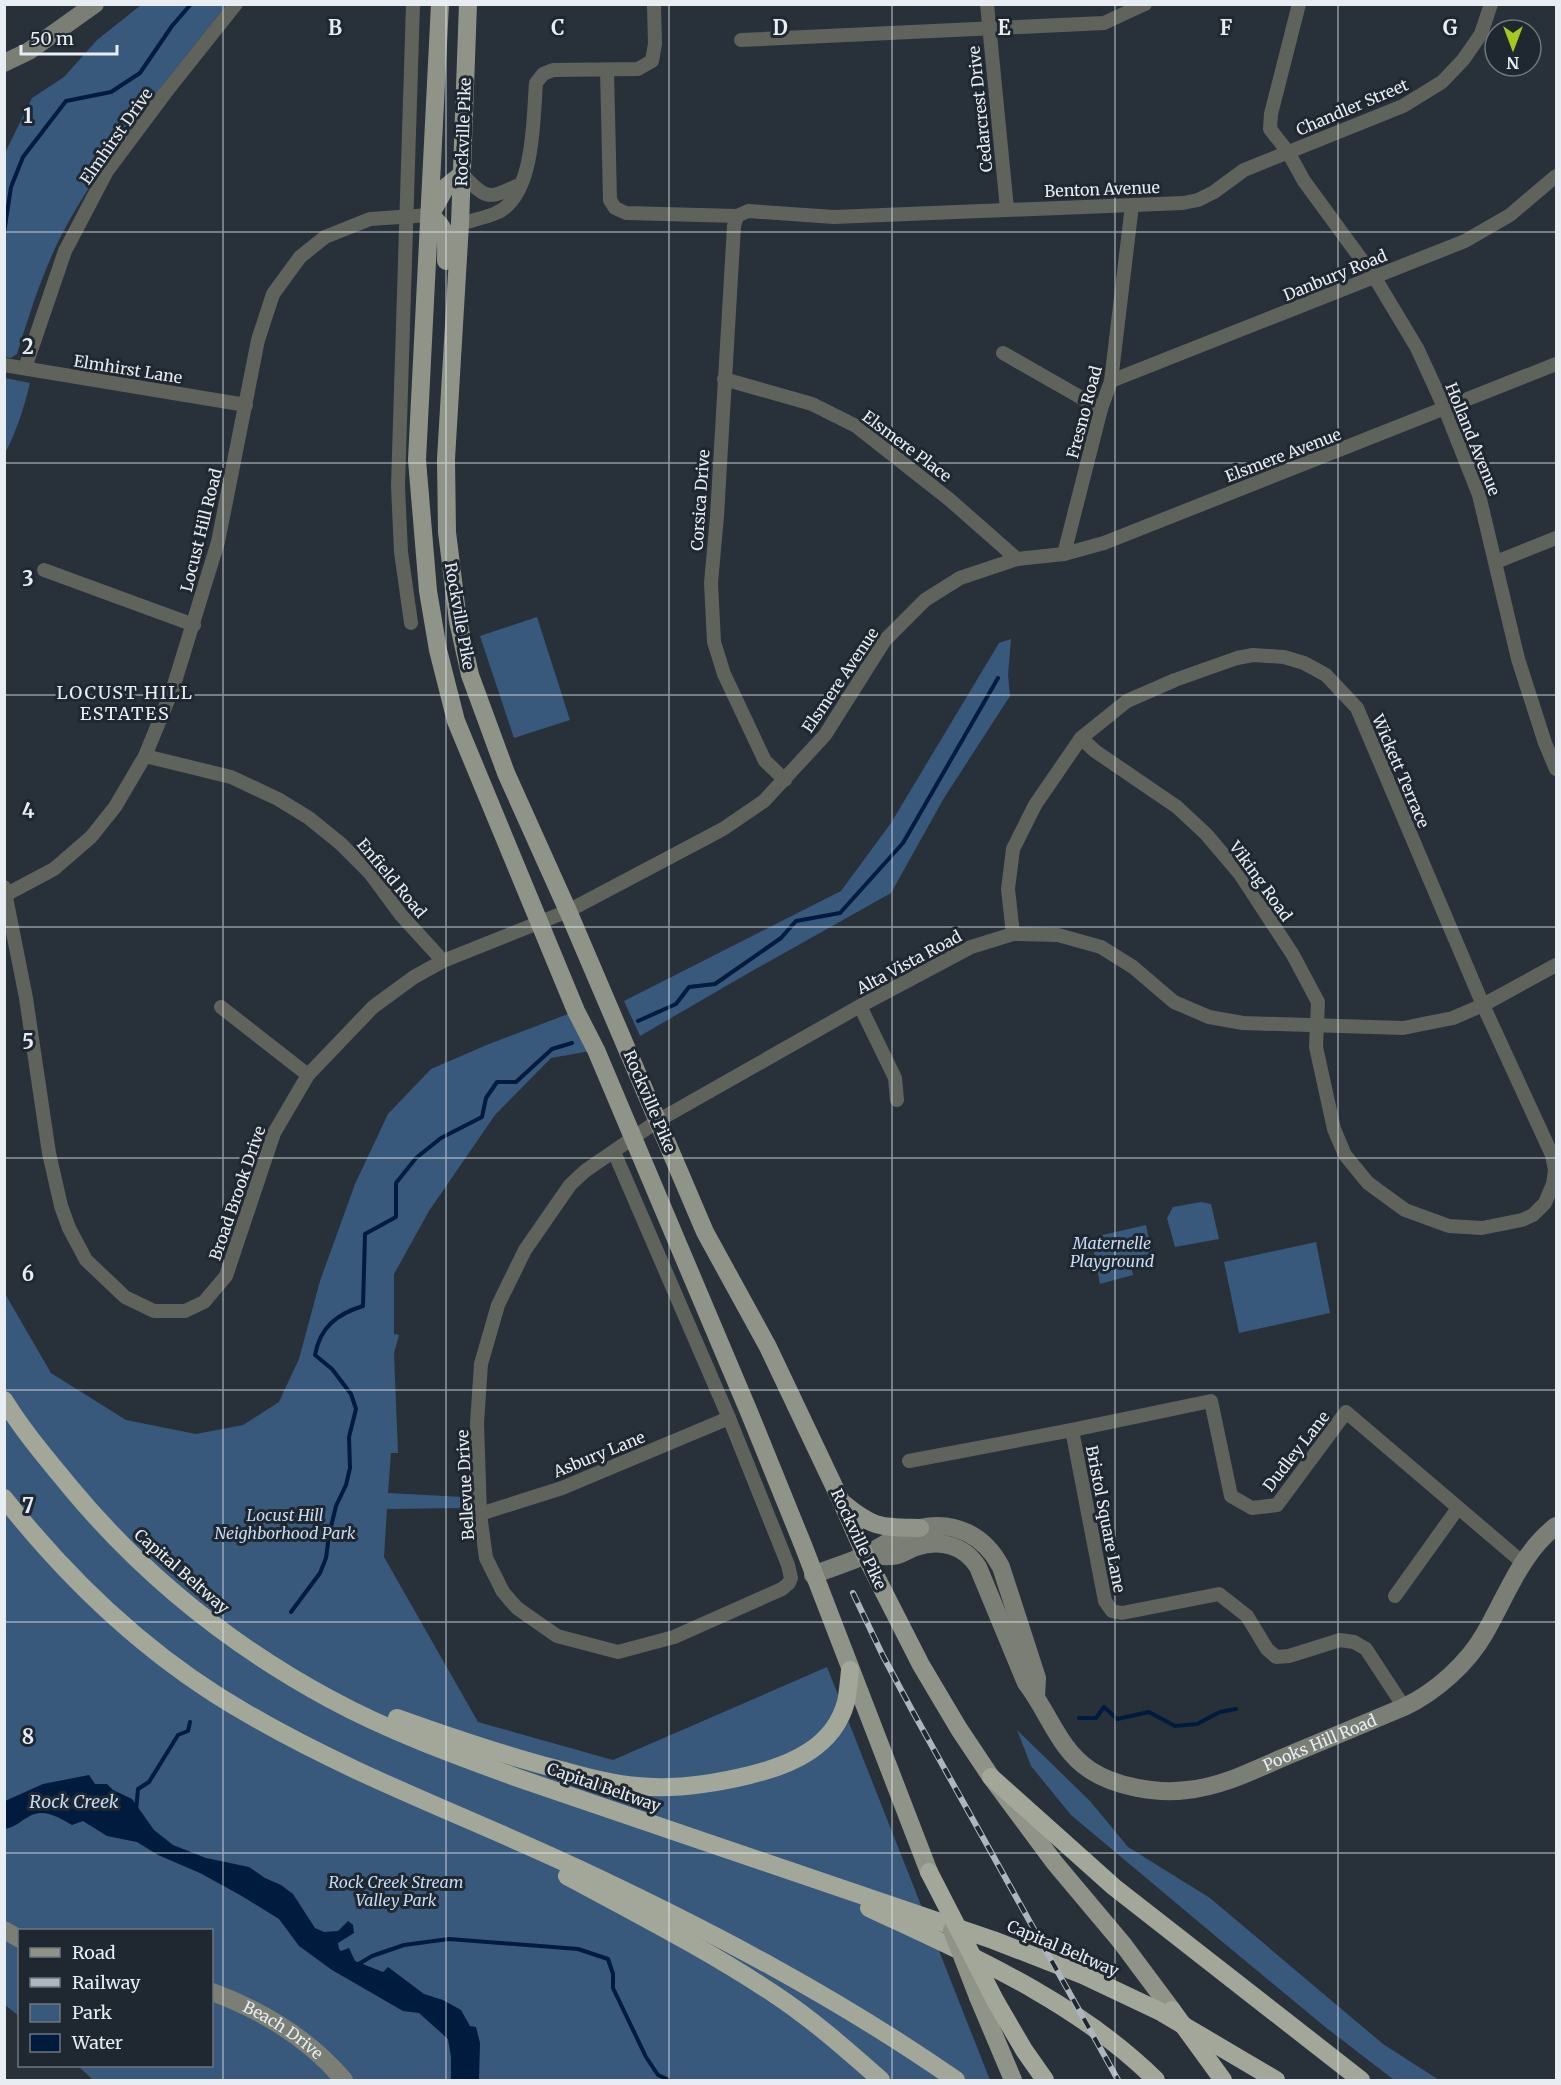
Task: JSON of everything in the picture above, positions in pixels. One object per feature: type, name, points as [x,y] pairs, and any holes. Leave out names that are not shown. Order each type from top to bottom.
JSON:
[{"type":"highway","name":"Capital Beltway","points":[[4,1400],[45,1457],[120,1544],[167,1588],[211,1624],[272,1666],[332,1700],[446,1752],[514,1777],[993,1940],[1083,1975],[1159,2012],[1276,2080]]},
{"type":"highway","points":[[4,1498],[36,1538],[78,1583],[127,1628],[181,1670],[247,1714],[300,1742],[584,1871],[728,1942],[816,1991],[917,2053],[956,2080]]},
{"type":"highway","points":[[272,1666],[393,1717],[515,1757],[601,1781],[636,1786],[668,1787],[704,1784],[767,1771],[812,1751],[827,1737],[838,1720],[845,1703],[850,1670]]},
{"type":"highway","points":[[992,1778],[1114,1887],[1361,2080]]},
{"type":"highway","points":[[428,1801],[733,1967],[802,2015],[881,2080]]},
{"type":"highway","points":[[789,1871],[1036,1989],[1089,2024],[1134,2058],[1156,2080]]},
{"type":"highway","points":[[929,1872],[996,2002],[1024,2050],[1045,2080]]},
{"type":"highway","points":[[1172,2010],[1223,2080]]},
{"type":"main road","name":"Rockville Pike","points":[[440,4],[417,460],[428,591],[438,650],[456,721],[576,1011],[596,1050],[749,1412],[978,1997],[1013,2080]]},
{"type":"main road","name":"Rockville Pike","points":[[468,4],[460,224],[446,459],[447,532],[458,621],[470,675],[506,773],[659,1120],[705,1232],[768,1347],[865,1556],[921,1665],[959,1729],[992,1778],[1054,1862],[1122,1943],[1172,2010],[1213,2080]]},
{"type":"main road","points":[[454,304],[446,285],[446,234],[439,222],[430,215],[446,187],[462,174]]},
{"type":"main road","points":[[842,1503],[868,1522],[876,1525],[920,1528]]},
{"type":"street","points":[[4,63],[29,51],[96,4]]},
{"type":"street","name":"Elmhirst Drive","points":[[25,368],[65,251],[107,171],[236,4]]},
{"type":"street","points":[[411,623],[401,552],[398,486],[413,4]]},
{"type":"street","name":"Cedarcrest Drive","points":[[987,4],[1006,210]]},
{"type":"street","points":[[741,40],[1104,23],[1145,4]]},
{"type":"street","points":[[1288,152],[1270,129],[1271,114],[1299,4]]},
{"type":"street","name":"Chandler Street","points":[[1288,152],[1403,106],[1442,82],[1463,60],[1481,34],[1491,4]]},
{"type":"street","points":[[460,224],[498,213],[508,204],[521,184],[527,168],[536,83],[543,74],[553,70],[638,69],[652,61],[655,44],[654,6]]},
{"type":"street","name":"Benton Avenue","points":[[607,70],[610,200],[615,208],[626,213],[834,217],[1183,203],[1198,200],[1214,192],[1244,170],[1288,152]]},
{"type":"street","name":"Holland Avenue","points":[[1288,152],[1304,181],[1375,278],[1417,348],[1445,408],[1479,495],[1518,659],[1551,740],[1557,769]]},
{"type":"street","points":[[462,174],[480,193],[488,196],[521,184]]},
{"type":"street","name":"Danbury Road","points":[[1111,381],[1465,241],[1510,215],[1557,176]]},
{"type":"street","name":"Fresno Road","points":[[1064,554],[1101,408],[1111,381],[1132,205]]},
{"type":"street","name":"Corsica Drive","points":[[743,214],[734,226],[711,583],[714,642],[724,674],[765,761],[785,780]]},
{"type":"street","name":"Locust Hill Road","points":[[6,890],[54,869],[92,837],[115,807],[145,756],[173,688],[218,542],[258,340],[273,294],[300,257],[326,237],[370,219],[430,215]]},
{"type":"street","points":[[1003,353],[1101,408]]},
{"type":"street","name":"Elsmere Avenue","points":[[443,961],[568,911],[723,829],[764,801],[825,735],[885,640],[899,624],[925,600],[960,578],[1017,559],[1064,554],[1104,543],[1557,364]]},
{"type":"street","name":"Elmhirst Lane","points":[[4,365],[246,405]]},
{"type":"street","name":"Elsmere Place","points":[[724,379],[812,404],[856,426],[950,500],[1017,559]]},
{"type":"street","points":[[1496,562],[1557,538]]},
{"type":"street","points":[[44,570],[194,625]]},
{"type":"street","name":"Wickett Terrace","points":[[1013,934],[1008,889],[1013,849],[1035,805],[1081,738],[1127,701],[1175,680],[1236,658],[1253,655],[1284,657],[1304,663],[1326,675],[1357,708],[1483,1005],[1552,1155],[1555,1170],[1553,1184],[1545,1203],[1533,1215],[1522,1220],[1482,1228],[1449,1226],[1405,1210],[1368,1183],[1345,1155],[1334,1129],[1316,1047],[1317,1026]]},
{"type":"street","name":"Viking Road","points":[[1081,738],[1095,751],[1177,807],[1206,834],[1240,874],[1293,955],[1318,1002],[1317,1026]]},
{"type":"street","name":"Enfield Road","points":[[145,756],[231,777],[278,799],[309,818],[341,843],[370,873],[401,915],[443,961]]},
{"type":"street","name":"Broad Brook Drive","points":[[6,890],[26,998],[49,1153],[61,1206],[69,1228],[86,1260],[125,1296],[154,1311],[185,1311],[204,1302],[226,1276],[274,1133],[308,1074],[373,1007],[414,977],[443,961]]},
{"type":"street","name":"Alta Vista Road","points":[[634,1139],[659,1120],[860,1006],[971,947],[1013,934],[1058,935],[1101,947],[1133,967],[1174,1002],[1209,1017],[1243,1023],[1403,1028],[1453,1018],[1483,1005],[1557,965]]},
{"type":"street","points":[[860,1006],[895,1078],[897,1100]]},
{"type":"street","points":[[221,1007],[308,1074]]},
{"type":"street","name":"Bellevue Drive","points":[[634,1139],[585,1171],[570,1185],[525,1250],[498,1305],[481,1364],[477,1423],[480,1514],[486,1558],[503,1592],[517,1608],[557,1636],[618,1652],[674,1637],[782,1589],[791,1578],[783,1552],[729,1418]]},
{"type":"street","points":[[614,1152],[729,1418]]},
{"type":"street","name":"Dudley Lane","points":[[909,1461],[1072,1431],[1210,1401],[1231,1496],[1252,1508],[1277,1505],[1346,1412],[1522,1562]]},
{"type":"street","name":"Asbury Lane","points":[[480,1514],[562,1488],[729,1418]]},
{"type":"street","name":"Bristol Square Lane","points":[[1072,1431],[1105,1601],[1112,1611],[1122,1613],[1219,1594],[1246,1616],[1267,1649],[1276,1657],[1289,1656],[1340,1640],[1354,1642],[1366,1649],[1397,1693],[1404,1707]]},
{"type":"street","points":[[1395,1596],[1458,1508]]},
{"type":"street","name":"Pooks Hill Road","points":[[865,1556],[896,1556],[916,1547],[945,1543],[972,1557],[1026,1683],[1065,1748],[1090,1770],[1115,1782],[1155,1790],[1187,1790],[1226,1781],[1404,1707],[1430,1693],[1468,1658],[1484,1635],[1522,1562],[1557,1526]]},
{"type":"street","name":"Pooks Hill Road","points":[[813,1575],[865,1556],[886,1543],[920,1528],[941,1527],[962,1530],[981,1539],[993,1552],[1001,1567],[1037,1678],[1036,1697]]},
{"type":"street","points":[[4,1930],[18,1938]]},
{"type":"street","name":"Beach Drive","points":[[213,1992],[254,2009],[289,2029],[322,2056],[344,2080]]},
{"type":"green space","points":[[141,5],[226,5],[143,111],[85,194],[52,254],[17,354],[11,358],[5,357],[5,153],[32,98],[64,77],[97,40]]},
{"type":"green space","points":[[5,378],[30,383],[20,419],[5,453]]},
{"type":"green space","points":[[537,617],[570,720],[514,738],[480,636]]},
{"type":"green space","points":[[1011,639],[1008,675],[1010,696],[944,798],[891,893],[640,1036],[624,1001],[841,891],[891,823],[999,643]]},
{"type":"green space","name":"Rock Creek Stream Valley Park","points":[[576,1011],[596,1050],[551,1058],[495,1115],[429,1211],[394,1274],[394,1334],[399,1335],[394,1353],[398,1453],[391,1453],[388,1493],[463,1497],[464,1508],[387,1509],[384,1557],[478,1722],[613,1760],[827,1667],[990,2080],[93,2080],[79,2067],[213,2067],[213,1929],[18,1929],[18,2015],[5,2005],[4,1292],[51,1373],[126,1420],[196,1434],[243,1425],[279,1402],[299,1359],[320,1281],[355,1184],[388,1114],[431,1069]]},
{"type":"green space","points":[[1201,1202],[1211,1204],[1219,1239],[1175,1247],[1167,1218],[1173,1207]]},
{"type":"green space","name":"Maternelle Playground","points":[[1146,1225],[1152,1253],[1129,1259],[1133,1275],[1100,1284],[1093,1248],[1098,1236]]},
{"type":"green space","points":[[1316,1242],[1330,1313],[1239,1333],[1224,1262]]},
{"type":"green space","points":[[1017,1730],[1090,1801],[1128,1847],[1210,1898],[1383,2044],[1439,2080],[1394,2080],[1324,2026],[1219,1939],[1071,1815],[1031,1766]]},
{"type":"water","name":"Rock Creek","points":[[89,1775],[95,1784],[107,1784],[113,1790],[132,1799],[154,1830],[173,1845],[206,1858],[249,1867],[281,1885],[293,1894],[315,1928],[324,1932],[338,1931],[348,1921],[353,1925],[354,1933],[338,1943],[341,1951],[349,1948],[355,1961],[383,1972],[388,1967],[424,1994],[443,2000],[461,2010],[470,2026],[476,2027],[480,2043],[479,2080],[451,2080],[448,2039],[419,2013],[403,2011],[332,1970],[299,1946],[279,1919],[200,1873],[158,1855],[137,1842],[107,1836],[83,1821],[72,1825],[52,1815],[41,1813],[5,1829],[5,1801],[43,1784]]},
{"type":"waterway","points":[[4,233],[11,187],[23,157],[66,101],[111,92],[140,73],[172,26],[191,4]]},
{"type":"waterway","points":[[638,1021],[676,1004],[689,987],[715,984],[781,938],[796,921],[840,913],[903,843],[998,678]]},
{"type":"waterway","points":[[291,1612],[320,1573],[326,1558],[336,1506],[346,1485],[350,1468],[349,1437],[356,1409],[351,1394],[332,1369],[315,1355],[317,1345],[331,1323],[345,1313],[363,1306],[365,1234],[396,1217],[396,1183],[416,1158],[441,1138],[482,1117],[486,1098],[497,1082],[516,1082],[552,1049],[572,1043]]},
{"type":"waterway","points":[[1079,1718],[1096,1718],[1104,1707],[1117,1719],[1149,1712],[1175,1726],[1197,1724],[1220,1712],[1236,1709]]},
{"type":"waterway","points":[[136,1811],[138,1789],[149,1782],[178,1735],[188,1731],[190,1722]]},
{"type":"waterway","points":[[357,1965],[372,1956],[404,1945],[449,1939],[578,1949],[608,1959],[613,1974],[613,1988],[646,2057],[658,2075],[669,2080]]},
{"type":"railway","points":[[853,1593],[913,1712],[1118,2080]]},
{"type":"district","name":"LOCUST HILL ESTATES","points":[[125,702]]},
{"type":"park label","name":"Locust Hill Neighborhood Park","points":[[285,1524]]}]
